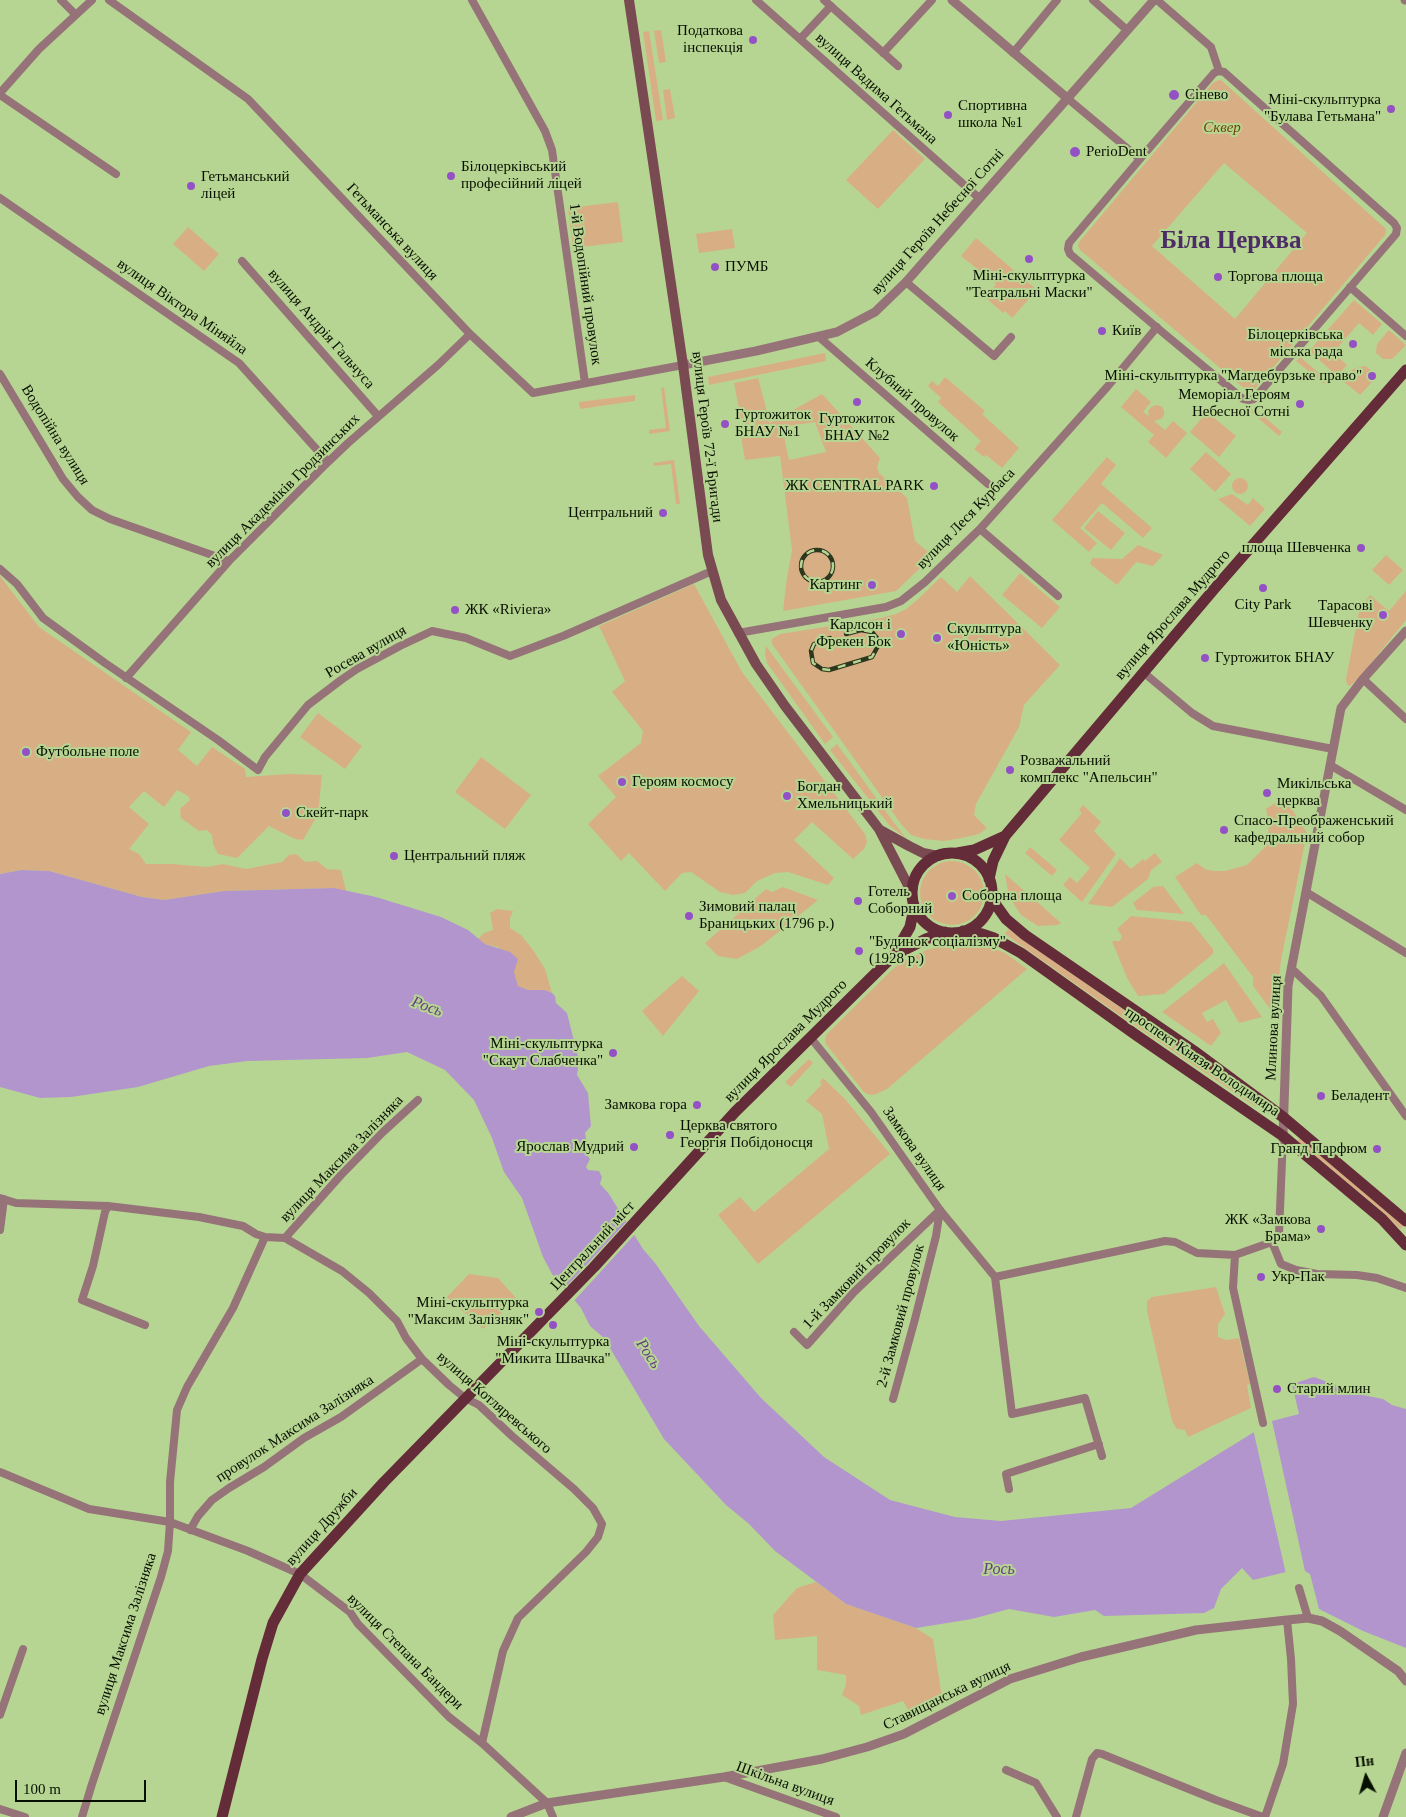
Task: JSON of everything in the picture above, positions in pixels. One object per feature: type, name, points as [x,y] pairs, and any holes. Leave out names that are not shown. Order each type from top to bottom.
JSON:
[{"type":"main road","name":"вулиця Героїв 72-ї Бригади","points":[[629,0],[683,365],[708,555],[721,600],[756,664],[784,706],[879,829],[898,862],[912,893]]},
{"type":"main road","name":"вулиця Ярослава Мудрого","points":[[990,884],[992,861],[1005,836],[1143,672],[1406,370]]},
{"type":"main road","name":"вулиця Героїв 72-ї Бригади","points":[[879,829],[909,846],[938,856]]},
{"type":"main road","name":"вулиця Ярослава Мудрого","points":[[955,853],[974,850],[1005,836]]},
{"type":"main road","points":[[955,853],[964,855],[979,864],[990,884],[990,905],[986,914],[974,927],[954,933],[934,928],[924,922],[914,908],[912,893],[918,872],[930,860],[938,856],[955,853]]},
{"type":"main road","name":"проспект Князя Володимира","points":[[990,884],[996,905],[1006,919],[1025,935],[1194,1051],[1283,1117],[1406,1221]]},
{"type":"main road","name":"вулиця Ярослава Мудрого","points":[[661,1194],[735,1112],[894,955],[910,927],[914,908]]},
{"type":"main road","name":"проспект Князя Володимира","points":[[963,931],[994,938],[1020,953],[1283,1136],[1382,1220],[1406,1245]]},
{"type":"main road","name":"вулиця Ярослава Мудрого","points":[[894,955],[945,932]]},
{"type":"main road","name":"Центральний міст","points":[[546,1317],[629,1231],[661,1194]]},
{"type":"main road","points":[[1391,1208],[1406,1214]]},
{"type":"main road","name":"вулиця Дружби","points":[[222,1817],[262,1659],[274,1623],[300,1574],[384,1482],[546,1317]]},
{"type":"street","points":[[61,0],[76,15]]},
{"type":"street","points":[[92,0],[39,50],[0,94],[116,174]]},
{"type":"street","name":"Гетьманська вулиця","points":[[108,0],[248,100],[470,334],[533,393],[683,365]]},
{"type":"street","name":"1-й Водопійний провулок","points":[[472,0],[545,131],[552,150],[585,383]]},
{"type":"street","name":"вулиця Вадима Гетьмана","points":[[756,0],[979,198]]},
{"type":"street","points":[[824,0],[898,66]]},
{"type":"street","points":[[883,53],[932,0]]},
{"type":"street","points":[[952,0],[1140,159]]},
{"type":"street","points":[[1013,53],[1057,0]]},
{"type":"street","points":[[1093,0],[1127,30]]},
{"type":"street","points":[[1156,0],[1211,47],[1219,71]]},
{"type":"street","name":"вулиця Героїв Небесної Сотні","points":[[683,365],[819,337],[837,332],[875,312],[906,282],[1066,98],[1156,0]]},
{"type":"street","points":[[800,39],[831,6]]},
{"type":"street","points":[[1219,71],[1224,72],[1394,223],[1397,228],[1396,234],[1254,398],[1249,400],[1243,399],[1070,254],[1068,249],[1069,243],[1140,159],[1214,73],[1219,71]]},
{"type":"street","name":"вулиця Віктора Міняйла","points":[[0,198],[239,363],[328,462]]},
{"type":"street","name":"вулиця Андрія Гальчуса","points":[[242,260],[378,416]]},
{"type":"street","points":[[906,282],[994,356],[1011,337]]},
{"type":"street","points":[[1350,287],[1406,336]]},
{"type":"street","name":"вулиця Леся Курбаса","points":[[738,633],[886,607],[901,602],[925,582],[980,529],[1108,386],[1157,327]]},
{"type":"street","name":"вулиця Академіків Гродзинських","points":[[126,678],[229,561],[328,462],[438,365],[470,334]]},
{"type":"street","name":"Клубний провулок","points":[[819,337],[988,484]]},
{"type":"street","name":"Водопійна вулиця","points":[[0,374],[63,479],[92,510],[110,519],[229,561]]},
{"type":"street","points":[[980,529],[1058,596]]},
{"type":"street","name":"Росева вулиця","points":[[0,569],[17,584],[43,618],[258,770],[265,758],[308,705],[358,669],[432,631],[466,638],[510,656],[563,636],[712,571]]},
{"type":"street","name":"Млинова вулиця","points":[[1272,1242],[1279,1234],[1288,986],[1341,708],[1363,679],[1406,631]]},
{"type":"street","points":[[1143,672],[1192,714],[1213,726],[1333,749]]},
{"type":"street","points":[[1363,679],[1406,719]]},
{"type":"street","points":[[1330,765],[1406,810]]},
{"type":"street","points":[[1306,892],[1406,953]]},
{"type":"street","points":[[1291,968],[1321,996],[1406,1116]]},
{"type":"street","name":"Замкова вулиця","points":[[810,1037],[871,1112],[940,1210],[995,1277]]},
{"type":"street","name":"вулиця Максима Залізняка","points":[[285,1238],[341,1175],[418,1100]]},
{"type":"street","points":[[0,1230],[2,1199]]},
{"type":"street","name":"вулиця Котляревського","points":[[2,1199],[32,1204],[108,1206],[199,1218],[244,1226],[256,1234],[265,1237],[285,1238],[342,1271],[369,1293],[397,1321],[408,1341],[422,1359],[465,1398],[479,1405],[593,1508],[602,1524],[598,1537],[586,1552],[518,1618],[503,1650],[482,1744]]},
{"type":"street","points":[[108,1206],[93,1266],[82,1300],[145,1325]]},
{"type":"street","name":"1-й Замковий провулок","points":[[794,1332],[807,1345],[854,1292],[940,1210]]},
{"type":"street","name":"2-й Замковий провулок","points":[[893,1399],[936,1236],[940,1210]]},
{"type":"street","name":"вулиця Максима Залізняка","points":[[82,1817],[168,1551],[170,1482],[177,1410],[187,1387],[233,1308],[265,1237]]},
{"type":"street","points":[[1102,1456],[1085,1398],[1012,1414],[995,1277],[1165,1241],[1175,1242],[1197,1253],[1235,1255],[1272,1242],[1281,1264],[1296,1270],[1317,1274],[1358,1275],[1377,1278],[1406,1288]]},
{"type":"street","points":[[1235,1255],[1233,1288],[1263,1423]]},
{"type":"street","name":"провулок Максима Залізняка","points":[[190,1530],[198,1516],[212,1500],[304,1438],[341,1418],[422,1359]]},
{"type":"street","points":[[1010,1489],[1006,1474],[1099,1444]]},
{"type":"street","name":"вулиця Степана Бандери","points":[[0,1472],[89,1509],[170,1522],[248,1551],[300,1574],[350,1612],[358,1624],[449,1717],[547,1803]]},
{"type":"street","points":[[1299,1588],[1308,1618],[1322,1621],[1340,1631],[1398,1671],[1406,1681]]},
{"type":"street","name":"Ставищанська вулиця","points":[[511,1817],[547,1803],[724,1777],[822,1759],[867,1747],[904,1734],[1010,1679],[1081,1657],[1196,1630],[1308,1618]]},
{"type":"street","points":[[1076,1817],[1092,1759],[1097,1753],[1264,1817],[1284,1764],[1294,1704],[1287,1620]]},
{"type":"street","points":[[0,1715],[23,1649]]},
{"type":"street","points":[[1383,1817],[1406,1753]]},
{"type":"street","points":[[1006,1770],[1036,1783],[1057,1817]]},
{"type":"street","name":"Шкільна вулиця","points":[[724,1777],[836,1817]]},
{"type":"street","points":[[547,1803],[553,1817]]},
{"type":"street","points":[[810,1817],[814,1808]]},
{"type":"street","points":[[0,1809],[25,1817]]},
{"type":"green space","points":[[661,30],[666,62],[659,63],[654,31]]},
{"type":"green space","points":[[649,31],[663,120],[656,121],[643,32]]},
{"type":"green space","name":"Сквер","points":[[1221,80],[1386,229],[1385,235],[1255,389],[1251,391],[1246,390],[1080,250],[1078,246],[1079,242],[1216,81]],"holes":[[[1224,163],[1307,233],[1235,319],[1152,246]]]},
{"type":"green space","points":[[670,89],[675,118],[667,120],[663,90]]},
{"type":"green space","points":[[893,130],[925,159],[878,209],[846,180]]},
{"type":"green space","points":[[618,202],[623,242],[573,248],[568,208]]},
{"type":"green space","points":[[188,227],[219,254],[204,271],[173,244]]},
{"type":"green space","points":[[732,229],[735,248],[699,253],[696,234]]},
{"type":"green space","points":[[976,238],[1037,290],[1012,318],[1005,311],[1003,313],[986,298],[996,284],[961,256]]},
{"type":"green space","points":[[1354,300],[1382,324],[1373,335],[1359,323],[1333,353],[1347,365],[1337,376],[1309,351]]},
{"type":"green space","points":[[1389,330],[1406,345],[1392,359],[1383,359],[1376,353],[1377,344]]},
{"type":"green space","points":[[825,353],[826,361],[709,385],[708,377]]},
{"type":"green space","points":[[1300,357],[1327,380],[1324,384],[1296,361]]},
{"type":"green space","points":[[1365,366],[1372,371],[1373,381],[1360,395],[1343,381],[1353,369]]},
{"type":"green space","points":[[945,377],[985,411],[982,414],[1019,448],[1002,468],[986,455],[984,457],[974,449],[981,441],[938,402],[941,398],[928,386],[932,381],[938,386]]},
{"type":"green space","points":[[758,378],[770,423],[822,394],[880,458],[877,467],[879,473],[907,498],[915,541],[933,556],[896,591],[783,611],[792,550],[780,456],[745,460],[740,430],[743,430],[734,383]],"holes":[[[815,422],[826,452],[789,460],[782,427]]]},
{"type":"green space","points":[[664,387],[670,431],[649,434],[649,430],[666,428],[661,388]]},
{"type":"green space","points":[[1136,389],[1151,402],[1143,412],[1149,416],[1148,411],[1151,407],[1161,406],[1164,410],[1164,415],[1161,419],[1154,421],[1165,430],[1173,421],[1187,433],[1166,458],[1148,442],[1154,435],[1121,407]]},
{"type":"green space","points":[[635,395],[635,401],[580,409],[579,402]]},
{"type":"green space","points":[[1254,408],[1282,432],[1279,436],[1251,412]]},
{"type":"green space","points":[[1207,412],[1236,436],[1219,457],[1190,432]]},
{"type":"green space","points":[[1206,452],[1231,474],[1215,492],[1190,469]]},
{"type":"green space","points":[[1107,457],[1116,465],[1101,484],[1152,528],[1143,538],[1102,503],[1080,528],[1097,543],[1089,552],[1052,520]]},
{"type":"green space","points":[[674,460],[680,504],[676,504],[671,464],[654,466],[653,463]]},
{"type":"green space","points":[[1240,478],[1246,480],[1248,486],[1246,492],[1240,494],[1234,492],[1232,486],[1234,480]]},
{"type":"green space","points":[[1232,494],[1248,505],[1253,498],[1265,509],[1250,526],[1218,499]]},
{"type":"green space","points":[[1098,511],[1125,533],[1111,550],[1084,528]]},
{"type":"green space","points":[[1138,545],[1163,555],[1153,566],[1136,562],[1117,585],[1090,564],[1092,558],[1122,559]]},
{"type":"green space","points":[[1386,555],[1403,570],[1389,585],[1372,570]]},
{"type":"green space","points":[[1020,573],[1060,607],[1042,628],[1002,595]]},
{"type":"green space","points":[[0,576],[39,627],[191,732],[178,750],[197,766],[212,747],[245,769],[246,777],[288,774],[322,775],[318,814],[303,840],[295,839],[269,826],[237,858],[218,854],[213,844],[212,835],[207,830],[199,831],[181,818],[180,809],[190,800],[188,796],[177,790],[164,807],[144,791],[129,807],[149,824],[129,849],[139,854],[146,864],[207,867],[223,864],[246,869],[282,862],[289,855],[296,854],[305,862],[317,861],[327,869],[341,870],[346,891],[334,888],[224,891],[164,900],[142,897],[49,871],[21,870],[0,874]]},
{"type":"green space","points":[[970,576],[1060,665],[1024,705],[1019,727],[976,804],[974,815],[987,828],[979,834],[962,838],[944,841],[924,839],[911,835],[901,824],[772,644],[772,639],[780,634],[896,614],[917,600],[941,577],[957,592]]},
{"type":"green space","points":[[694,584],[742,672],[865,834],[867,842],[864,849],[853,859],[812,822],[794,840],[834,878],[828,885],[788,872],[775,873],[757,881],[745,893],[733,895],[720,892],[691,872],[682,873],[665,891],[629,853],[621,861],[588,824],[616,797],[598,776],[641,743],[643,731],[612,692],[625,681],[599,626]]},
{"type":"green space","points":[[1406,591],[1406,620],[1359,678],[1350,686],[1347,685],[1346,679],[1359,611],[1370,595],[1389,611]]},
{"type":"green space","points":[[766,646],[833,737],[825,744],[767,663]]},
{"type":"green space","points":[[318,713],[362,746],[345,769],[300,737]]},
{"type":"green space","points":[[837,744],[907,839],[890,826],[830,750]]},
{"type":"green space","points":[[481,757],[531,795],[505,829],[455,792]]},
{"type":"green space","points":[[1284,797],[1307,833],[1281,960],[1276,1009],[1271,1010],[1253,986],[1253,977],[1206,915],[1201,915],[1175,877],[1197,863],[1205,869],[1213,871],[1225,871],[1247,865],[1264,848],[1267,842],[1269,825],[1266,809]]},
{"type":"green space","points":[[1083,805],[1101,822],[1094,831],[1116,854],[1082,902],[1063,885],[1070,877],[1077,883],[1090,868],[1059,840],[1082,813],[1079,810]]},
{"type":"green space","points":[[1030,847],[1057,870],[1052,876],[1025,853]]},
{"type":"green space","points":[[1155,853],[1162,862],[1151,870],[1148,879],[1112,907],[1088,904],[1120,858],[1131,869],[1143,859],[1145,861]]},
{"type":"green space","name":"Соборна площа","points":[[952,861],[964,864],[975,870],[981,881],[984,893],[981,905],[975,916],[964,922],[952,925],[940,922],[929,916],[923,905],[920,893],[923,881],[929,870],[940,864]]},
{"type":"green space","points":[[1005,874],[1061,923],[1058,925],[1038,926],[1021,915],[1009,897]]},
{"type":"green space","points":[[1163,886],[1184,914],[1137,910],[1133,903],[1153,887]]},
{"type":"green space","points":[[783,887],[818,900],[761,946],[737,959],[718,956],[705,943],[766,889],[772,892]]},
{"type":"green space","points":[[497,909],[513,911],[510,918],[510,928],[521,935],[533,950],[545,969],[552,993],[545,990],[528,990],[518,986],[514,972],[498,947],[485,944],[478,939],[484,933],[493,930],[490,913]]},
{"type":"green space","points":[[1131,916],[1191,922],[1213,949],[1213,954],[1164,994],[1138,996],[1127,978],[1112,941],[1120,941],[1122,936],[1117,929]]},
{"type":"green space","points":[[1008,929],[1258,1104],[1256,1107],[1118,1014],[1005,934]]},
{"type":"green space","points":[[955,944],[988,946],[1005,953],[1027,969],[887,1089],[874,1095],[867,1094],[826,1044],[826,1035],[897,965],[926,950]]},
{"type":"green space","points":[[1224,963],[1262,1017],[1239,1023],[1226,1000],[1202,1013],[1207,1022],[1213,1019],[1221,1033],[1211,1046],[1162,1012]]},
{"type":"green space","points":[[682,976],[699,991],[663,1036],[642,1011]]},
{"type":"green space","points":[[809,1059],[813,1063],[791,1087],[785,1082]]},
{"type":"green space","points":[[823,1078],[845,1099],[890,1154],[758,1264],[718,1215],[740,1197],[754,1212],[829,1149],[822,1114],[806,1101],[822,1084],[820,1082]]},
{"type":"green space","points":[[1299,1137],[1404,1225],[1400,1229],[1384,1213],[1298,1141]]},
{"type":"green space","points":[[469,1274],[498,1278],[517,1299],[483,1329],[447,1297]]},
{"type":"green space","points":[[1216,1287],[1225,1314],[1218,1324],[1218,1337],[1226,1340],[1239,1338],[1250,1384],[1247,1385],[1251,1408],[1188,1437],[1185,1430],[1177,1429],[1172,1421],[1147,1311],[1147,1301],[1152,1297]]},
{"type":"green space","points":[[816,1582],[846,1604],[916,1628],[933,1639],[942,1698],[912,1716],[903,1701],[861,1715],[859,1706],[842,1695],[846,1685],[846,1675],[817,1670],[817,1636],[775,1640],[773,1615],[797,1588]]},
{"type":"water","name":"Рось","points":[[21,870],[49,871],[142,897],[164,900],[224,891],[334,888],[376,897],[441,917],[468,930],[485,944],[510,952],[518,959],[514,972],[518,986],[528,990],[545,990],[552,993],[555,996],[556,1003],[567,1013],[579,1061],[577,1075],[588,1093],[591,1126],[585,1133],[587,1144],[585,1153],[590,1159],[586,1167],[588,1170],[599,1171],[602,1177],[600,1184],[609,1194],[643,1249],[699,1326],[761,1398],[824,1457],[890,1500],[955,1517],[1001,1521],[1131,1508],[1272,1421],[1299,1414],[1292,1384],[1314,1377],[1363,1395],[1383,1399],[1392,1405],[1406,1409],[1406,1648],[1363,1631],[1319,1609],[1310,1574],[1305,1571],[1286,1572],[1253,1580],[1242,1568],[1221,1589],[1214,1608],[1204,1613],[1104,1616],[1095,1610],[1054,1617],[1009,1609],[972,1619],[916,1628],[846,1604],[775,1551],[749,1524],[726,1505],[664,1439],[604,1338],[590,1326],[581,1308],[552,1274],[543,1257],[522,1198],[504,1172],[492,1138],[474,1100],[445,1070],[407,1052],[367,1058],[247,1061],[209,1066],[138,1087],[71,1097],[40,1098],[0,1087],[0,874]]},
{"type":"pier","points":[[628,1220],[636,1233],[573,1302],[563,1290]]},
{"type":"pier","points":[[1272,1421],[1305,1571],[1291,1574],[1286,1574],[1253,1429]]},
{"type":"railway","points":[[817,550],[823,551],[828,555],[832,560],[833,566],[832,572],[828,577],[823,581],[817,582],[811,581],[806,577],[802,572],[801,566],[802,560],[806,555],[811,551],[817,550]]},
{"type":"railway","points":[[830,638],[814,644],[811,651],[813,663],[822,669],[829,670],[872,657],[878,646],[877,638],[872,632],[861,630],[846,634]]},
{"type":"place","name":"Податкова інспекція","points":[[753,40]]},
{"type":"place","name":"Сінево","points":[[1174,95]]},
{"type":"place","name":"Міні-скульптурка \"Булава Гетьмана\"","points":[[1391,109]]},
{"type":"place","name":"Спортивна школа №1","points":[[948,115]]},
{"type":"place","name":"PerioDent","points":[[1075,152]]},
{"type":"place","name":"Білоцерківський професійний ліцей","points":[[451,176]]},
{"type":"place","name":"Гетьманський ліцей","points":[[191,186]]},
{"type":"place","name":"Міні-скульптурка \"Театральні Маски\"","points":[[1029,259]]},
{"type":"place","name":"ПУМБ","points":[[715,267]]},
{"type":"place","name":"Торгова площа","points":[[1218,277]]},
{"type":"place","name":"Київ","points":[[1102,331]]},
{"type":"place","name":"Білоцерківська міська рада","points":[[1353,344]]},
{"type":"place","name":"Міні-скульптурка \"Магдебурзьке право\"","points":[[1372,376]]},
{"type":"place","name":"Гуртожиток БНАУ №2","points":[[857,402]]},
{"type":"place","name":"Меморіал Героям Небесної Сотні","points":[[1300,404]]},
{"type":"place","name":"Гуртожиток БНАУ №1","points":[[725,424]]},
{"type":"place","name":"ЖК CENTRAL PARK","points":[[934,486]]},
{"type":"place","name":"Центральний","points":[[663,513]]},
{"type":"place","name":"площа Шевченка","points":[[1361,548]]},
{"type":"place","name":"Картинг","points":[[872,585]]},
{"type":"place","name":"City Park","points":[[1263,588]]},
{"type":"place","name":"ЖК «Riviera»","points":[[455,610]]},
{"type":"place","name":"Тарасові Шевченку","points":[[1383,615]]},
{"type":"place","name":"Карлсон і Фрекен Бок","points":[[901,634]]},
{"type":"place","name":"Скульптура «Юність»","points":[[937,638]]},
{"type":"place","name":"Гуртожиток БНАУ","points":[[1205,658]]},
{"type":"place","name":"Футбольне поле","points":[[26,752]]},
{"type":"place","name":"Розважальний комплекс \"Апельсин\"","points":[[1010,770]]},
{"type":"place","name":"Героям космосу","points":[[622,782]]},
{"type":"place","name":"Микільська церква","points":[[1267,793]]},
{"type":"place","name":"Богдан Хмельницький","points":[[787,796]]},
{"type":"place","name":"Скейт-парк","points":[[286,813]]},
{"type":"place","name":"Спасо-Преображенський кафедральний собор","points":[[1224,830]]},
{"type":"place","name":"Центральний пляж","points":[[394,856]]},
{"type":"place","name":"Соборна площа","points":[[952,896]]},
{"type":"place","name":"Готель Соборний","points":[[858,901]]},
{"type":"place","name":"Зимовий палац Браницьких (1796 р.)","points":[[689,916]]},
{"type":"place","name":"\"Будинок соціалізму\" (1928 р.)","points":[[859,951]]},
{"type":"place","name":"Міні-скульптурка \"Скаут Слабченка\"","points":[[613,1053]]},
{"type":"place","name":"Беладент","points":[[1321,1096]]},
{"type":"place","name":"Замкова гора","points":[[697,1105]]},
{"type":"place","name":"Церква святого Георгія Побідоносця","points":[[670,1135]]},
{"type":"place","name":"Ярослав Мудрий","points":[[634,1147]]},
{"type":"place","name":"Гранд Парфюм","points":[[1377,1149]]},
{"type":"place","name":"ЖК «Замкова Брама»","points":[[1321,1229]]},
{"type":"place","name":"Укр-Пак","points":[[1261,1277]]},
{"type":"place","name":"Міні-скульптурка \"Максим Залізняк\"","points":[[539,1312]]},
{"type":"place","name":"Міні-скульптурка \"Микита Швачка\"","points":[[553,1325]]},
{"type":"place","name":"Старий млин","points":[[1277,1389]]},
{"type":"district","name":"Біла Церква","points":[[1231,242]]}]
